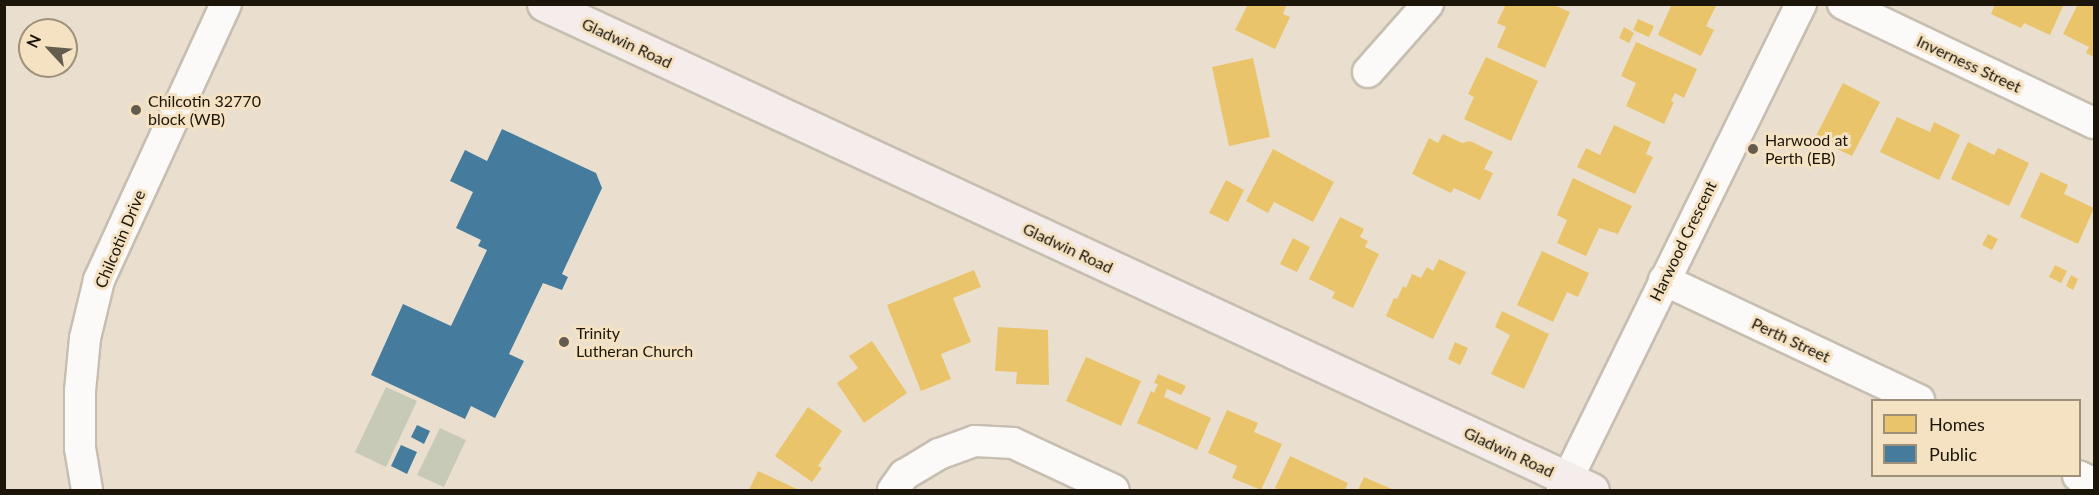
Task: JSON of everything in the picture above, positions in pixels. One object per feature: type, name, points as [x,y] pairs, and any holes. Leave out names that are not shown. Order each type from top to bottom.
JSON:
[{"type":"main road","name":"Gladwin Road","points":[[544,4],[1574,487]]},
{"type":"street","name":"Chilcotin Drive","points":[[87,490],[80,448],[80,391],[86,338],[99,280],[226,4]]},
{"type":"street","points":[[1368,72],[1428,4]]},
{"type":"street","name":"Harwood Crescent","points":[[1574,487],[1664,280],[1801,4]]},
{"type":"street","name":"Inverness Street","points":[[1842,4],[2094,123]]},
{"type":"street","name":"Perth Street","points":[[1664,280],[1917,399]]},
{"type":"street","points":[[893,490],[904,475],[939,454],[975,441],[1013,443],[1114,490]]},
{"type":"green space","points":[[386,387],[417,401],[386,467],[355,452]]},
{"type":"green space","points":[[440,428],[466,440],[444,487],[417,475]]},
{"type":"building: Homes","points":[[1248,4],[1287,4],[1283,14],[1290,17],[1275,49],[1235,30]]},
{"type":"building: Homes","points":[[1506,4],[1552,4],[1570,12],[1545,68],[1497,47],[1506,27],[1497,23]]},
{"type":"building: Homes","points":[[1672,4],[1717,4],[1706,26],[1714,30],[1701,56],[1658,35]]},
{"type":"building: Homes","points":[[1995,4],[2064,4],[2050,35],[2024,23],[2021,28],[1991,14]]},
{"type":"building: Homes","points":[[2078,4],[2094,4],[2094,57],[2086,53],[2089,47],[2063,34]]},
{"type":"building: Homes","points":[[1638,19],[1654,26],[1649,37],[1633,30]]},
{"type":"building: Homes","points":[[1624,27],[1634,33],[1629,43],[1619,38]]},
{"type":"building: Homes","points":[[1636,42],[1697,69],[1684,98],[1675,93],[1671,101],[1674,102],[1664,124],[1626,106],[1636,83],[1621,76]]},
{"type":"building: Homes","points":[[1486,57],[1538,81],[1511,141],[1464,119],[1474,97],[1468,94]]},
{"type":"building: Homes","points":[[1253,58],[1270,137],[1229,146],[1212,67]]},
{"type":"building: Homes","points":[[1843,83],[1880,102],[1852,156],[1815,138]]},
{"type":"building: Homes","points":[[1897,117],[1930,132],[1934,122],[1960,135],[1939,180],[1880,152]]},
{"type":"building: Homes","points":[[1614,125],[1651,142],[1646,154],[1653,157],[1635,194],[1577,167],[1586,148],[1600,155]]},
{"type":"building: Homes","points":[[1443,134],[1462,143],[1470,141],[1493,152],[1484,169],[1493,173],[1480,200],[1454,188],[1451,193],[1412,174],[1429,138],[1438,143]]},
{"type":"building: Homes","points":[[1968,142],[1994,155],[1998,148],[2029,163],[2009,206],[1951,179]]},
{"type":"building: Homes","points":[[1273,149],[1334,182],[1313,222],[1274,202],[1268,213],[1246,201]]},
{"type":"building: Homes","points":[[2041,172],[2068,185],[2064,194],[2094,208],[2078,244],[2020,217]]},
{"type":"building: Homes","points":[[1573,178],[1632,206],[1618,234],[1599,228],[1586,256],[1557,243],[1567,220],[1557,215]]},
{"type":"building: Homes","points":[[1226,180],[1244,190],[1228,222],[1209,213]]},
{"type":"building: Homes","points":[[1340,217],[1364,229],[1360,237],[1368,241],[1365,247],[1379,254],[1353,308],[1332,298],[1335,292],[1309,279]]},
{"type":"building: Homes","points":[[1988,234],[1998,239],[1992,250],[1982,245]]},
{"type":"building: Homes","points":[[1293,238],[1310,247],[1297,272],[1280,264]]},
{"type":"building: Homes","points":[[1542,251],[1589,273],[1578,297],[1567,292],[1553,322],[1517,305]]},
{"type":"building: Homes","points":[[1439,259],[1466,272],[1433,339],[1386,316],[1394,298],[1397,299],[1403,286],[1406,288],[1412,274],[1421,278],[1427,267],[1433,271]]},
{"type":"building: Homes","points":[[2055,265],[2067,271],[2061,283],[2049,277]]},
{"type":"building: Homes","points":[[974,270],[981,287],[953,298],[971,342],[941,354],[951,379],[921,391],[887,305]]},
{"type":"building: Homes","points":[[2071,275],[2078,279],[2073,290],[2066,286]]},
{"type":"building: Homes","points":[[1502,311],[1549,334],[1524,389],[1491,374],[1510,335],[1495,327]]},
{"type":"building: Homes","points":[[998,327],[1048,330],[1049,385],[1016,384],[1017,372],[995,371]]},
{"type":"building: Homes","points":[[872,341],[907,393],[864,423],[837,383],[858,368],[849,356]]},
{"type":"building: Homes","points":[[1455,342],[1468,348],[1460,365],[1448,359]]},
{"type":"building: Homes","points":[[1086,357],[1141,381],[1121,426],[1066,401]]},
{"type":"building: Homes","points":[[1158,374],[1186,386],[1181,395],[1167,389],[1164,397],[1211,418],[1197,450],[1137,423],[1151,391],[1154,393],[1158,384],[1154,383]]},
{"type":"building: Homes","points":[[808,407],[842,431],[818,466],[822,468],[812,482],[775,456]]},
{"type":"building: Homes","points":[[1227,410],[1258,423],[1254,432],[1282,444],[1261,490],[1232,478],[1237,466],[1208,453]]},
{"type":"building: Homes","points":[[1290,456],[1348,483],[1345,490],[1280,490],[1275,488]]},
{"type":"building: Homes","points":[[758,471],[799,490],[749,490]]},
{"type":"building: Homes","points":[[1364,477],[1394,490],[1358,490]]},
{"type":"building: Public","name":"Trinity Lutheran Church","points":[[502,129],[596,173],[602,188],[562,274],[568,277],[562,290],[543,283],[509,354],[524,361],[495,418],[471,406],[465,419],[371,375],[403,304],[451,326],[487,250],[478,246],[481,240],[456,228],[473,192],[450,181],[465,150],[487,161]]},
{"type":"building: Public","points":[[417,425],[430,431],[424,444],[411,437]]},
{"type":"building: Public","points":[[401,445],[417,452],[407,474],[391,466]]},
{"type":"place","name":"Chilcotin 32770 block (WB)","points":[[136,110]]},
{"type":"place","name":"Harwood at Perth (EB)","points":[[1753,149]]},
{"type":"place","name":"Trinity Lutheran Church","points":[[564,342]]}]
